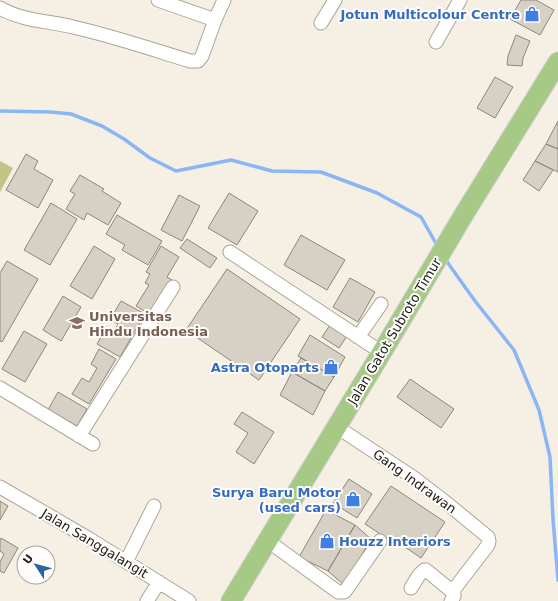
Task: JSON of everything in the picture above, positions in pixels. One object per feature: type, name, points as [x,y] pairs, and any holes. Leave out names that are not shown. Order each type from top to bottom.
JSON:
[{"type":"highway","name":"Jalan Gatot Subroto Timur","points":[[231,601],[463,216],[558,62]]},
{"type":"street","points":[[158,0],[215,20]]},
{"type":"street","points":[[0,8],[22,17],[72,26],[121,38],[190,61],[198,61],[202,56],[224,0]]},
{"type":"street","points":[[321,22],[335,0]]},
{"type":"street","points":[[436,42],[460,0]]},
{"type":"street","points":[[230,252],[382,352]]},
{"type":"street","points":[[79,436],[174,287]]},
{"type":"street","points":[[358,337],[381,304]]},
{"type":"street","points":[[0,388],[93,444]]},
{"type":"street","name":"Gang Indrawan","points":[[337,427],[420,482],[478,528],[488,538],[488,544],[452,596]]},
{"type":"street","name":"Jalan Sanggalangit","points":[[0,487],[88,538],[189,601]]},
{"type":"street","points":[[126,562],[154,506]]},
{"type":"street","points":[[268,541],[338,592],[346,590],[380,541]]},
{"type":"street","points":[[410,588],[419,575],[425,570],[452,596]]},
{"type":"street","points":[[147,601],[159,582]]},
{"type":"green space","points":[[0,161],[13,168],[0,192]]},
{"type":"building","name":"Jotun Multicolour Centre","points":[[521,0],[536,0],[554,10],[540,35],[510,19]]},
{"type":"building","points":[[516,35],[530,41],[523,58],[522,66],[507,65],[508,56]]},
{"type":"building","points":[[495,77],[513,87],[495,118],[477,108]]},
{"type":"building","points":[[558,121],[558,149],[546,144]]},
{"type":"building","points":[[546,144],[558,149],[558,172],[535,161]]},
{"type":"building","points":[[26,154],[38,161],[34,169],[53,180],[38,208],[6,190]]},
{"type":"building","points":[[535,161],[553,170],[539,191],[523,180]]},
{"type":"building","points":[[80,175],[104,189],[102,191],[121,203],[108,225],[87,213],[84,220],[66,209],[75,194],[70,191]]},
{"type":"building","points":[[229,193],[258,211],[237,245],[208,228]]},
{"type":"building","points":[[179,195],[200,206],[182,241],[161,230]]},
{"type":"building","points":[[51,203],[77,219],[50,265],[24,250]]},
{"type":"building","points":[[117,215],[162,241],[148,265],[122,250],[125,245],[106,234]]},
{"type":"building","points":[[301,235],[345,260],[327,290],[284,265]]},
{"type":"building","points":[[187,239],[217,258],[210,268],[180,248]]},
{"type":"building","points":[[94,246],[115,259],[92,299],[70,286]]},
{"type":"building","points":[[161,246],[179,257],[167,277],[172,280],[151,315],[136,306],[149,285],[145,283],[150,274],[146,272]]},
{"type":"building","points":[[7,261],[38,279],[2,342],[0,341],[0,273]]},
{"type":"building","points":[[227,269],[300,319],[259,380],[186,330]]},
{"type":"building","points":[[350,278],[375,292],[358,322],[333,307]]},
{"type":"building","points":[[63,296],[81,307],[61,341],[43,330]]},
{"type":"building","points":[[121,301],[145,314],[120,357],[97,344],[107,327],[114,331],[118,324],[110,320]]},
{"type":"building","points":[[330,325],[347,336],[339,348],[322,337]]},
{"type":"building","points":[[24,331],[47,344],[25,382],[2,369]]},
{"type":"building","points":[[310,335],[345,357],[334,377],[298,356]]},
{"type":"building","points":[[99,349],[116,359],[89,404],[72,394],[82,378],[89,382],[97,368],[91,364]]},
{"type":"building","points":[[301,358],[334,377],[325,391],[292,372]]},
{"type":"building","points":[[292,372],[325,391],[313,415],[280,395]]},
{"type":"building","points":[[410,379],[454,409],[441,428],[397,397]]},
{"type":"building","points":[[58,392],[87,409],[77,426],[48,410]]},
{"type":"building","points":[[242,412],[274,432],[254,464],[236,452],[248,433],[234,424]]},
{"type":"building","name":"Surya Baru Motor (used cars)","points":[[349,479],[372,494],[357,518],[333,503]]},
{"type":"building","points":[[391,486],[445,522],[421,558],[396,541],[394,543],[365,524]]},
{"type":"building","points":[[0,501],[8,506],[0,520]]},
{"type":"building","name":"Houzz Interiors","points":[[326,510],[355,525],[328,571],[299,557]]},
{"type":"building","points":[[355,525],[371,539],[344,585],[328,571]]},
{"type":"building","points":[[1,538],[16,547],[16,552],[4,573],[0,571],[0,562],[4,554],[0,551]]},
{"type":"waterway","points":[[0,111],[71,114],[102,126],[124,139],[150,158],[176,171],[231,160],[272,171],[321,172],[377,193],[421,217],[438,247]]},
{"type":"waterway","points":[[445,259],[475,301],[514,350],[539,410],[550,457],[558,580]]},
{"type":"place","name":"Jotun Multicolour Centre","points":[[532,14]]},
{"type":"place","name":"Universitas Hindu Indonesia","points":[[77,323]]},
{"type":"place","name":"Astra Otoparts","points":[[331,367]]},
{"type":"place","name":"Surya Baru Motor (used cars)","points":[[353,499]]},
{"type":"place","name":"Houzz Interiors","points":[[327,541]]}]
